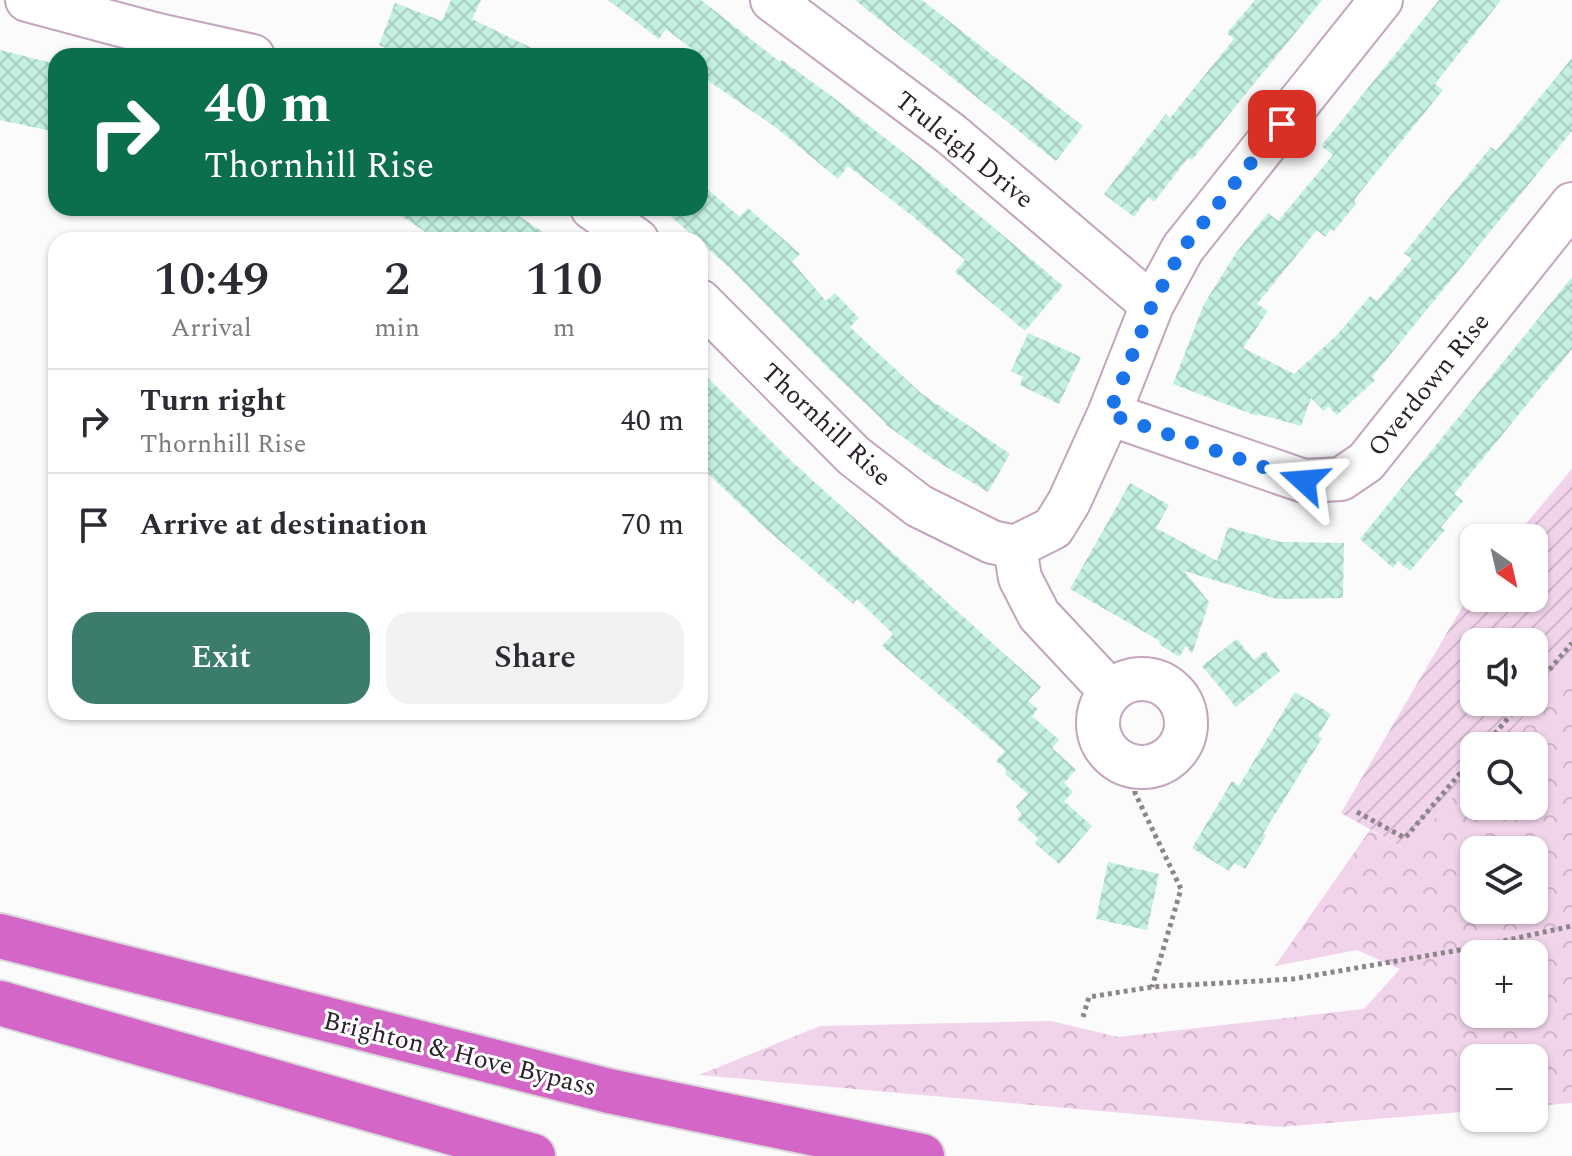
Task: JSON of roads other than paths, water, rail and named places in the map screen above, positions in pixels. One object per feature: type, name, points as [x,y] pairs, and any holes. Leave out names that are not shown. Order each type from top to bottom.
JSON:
[{"type":"highway","name":"Brighton & Hove Bypass","points":[[0,936],[609,1091],[922,1156]]},
{"type":"highway","points":[[0,1003],[533,1156]]},
{"type":"street","points":[[27,0],[162,17],[234,48]]},
{"type":"street","name":"Truleigh Drive","points":[[772,0],[951,134],[1152,305]]},
{"type":"street","points":[[1111,692],[1039,615],[1020,578],[1015,547],[1053,528],[1069,502],[1109,414],[1152,305],[1183,248],[1381,0]]},
{"type":"street","name":"Overdown Rise","points":[[1109,414],[1304,481],[1341,479],[1366,462],[1572,204]]},
{"type":"street","points":[[603,216],[626,232]]},
{"type":"street","name":"Thornhill Rise","points":[[708,309],[854,456],[919,506],[972,534],[1015,547]]},
{"type":"street","points":[[1137,679],[1166,687],[1177,697],[1184,710],[1186,725],[1183,740],[1175,752],[1163,762],[1149,767],[1121,763],[1110,754],[1102,743],[1098,716],[1111,692],[1137,679]]}]
